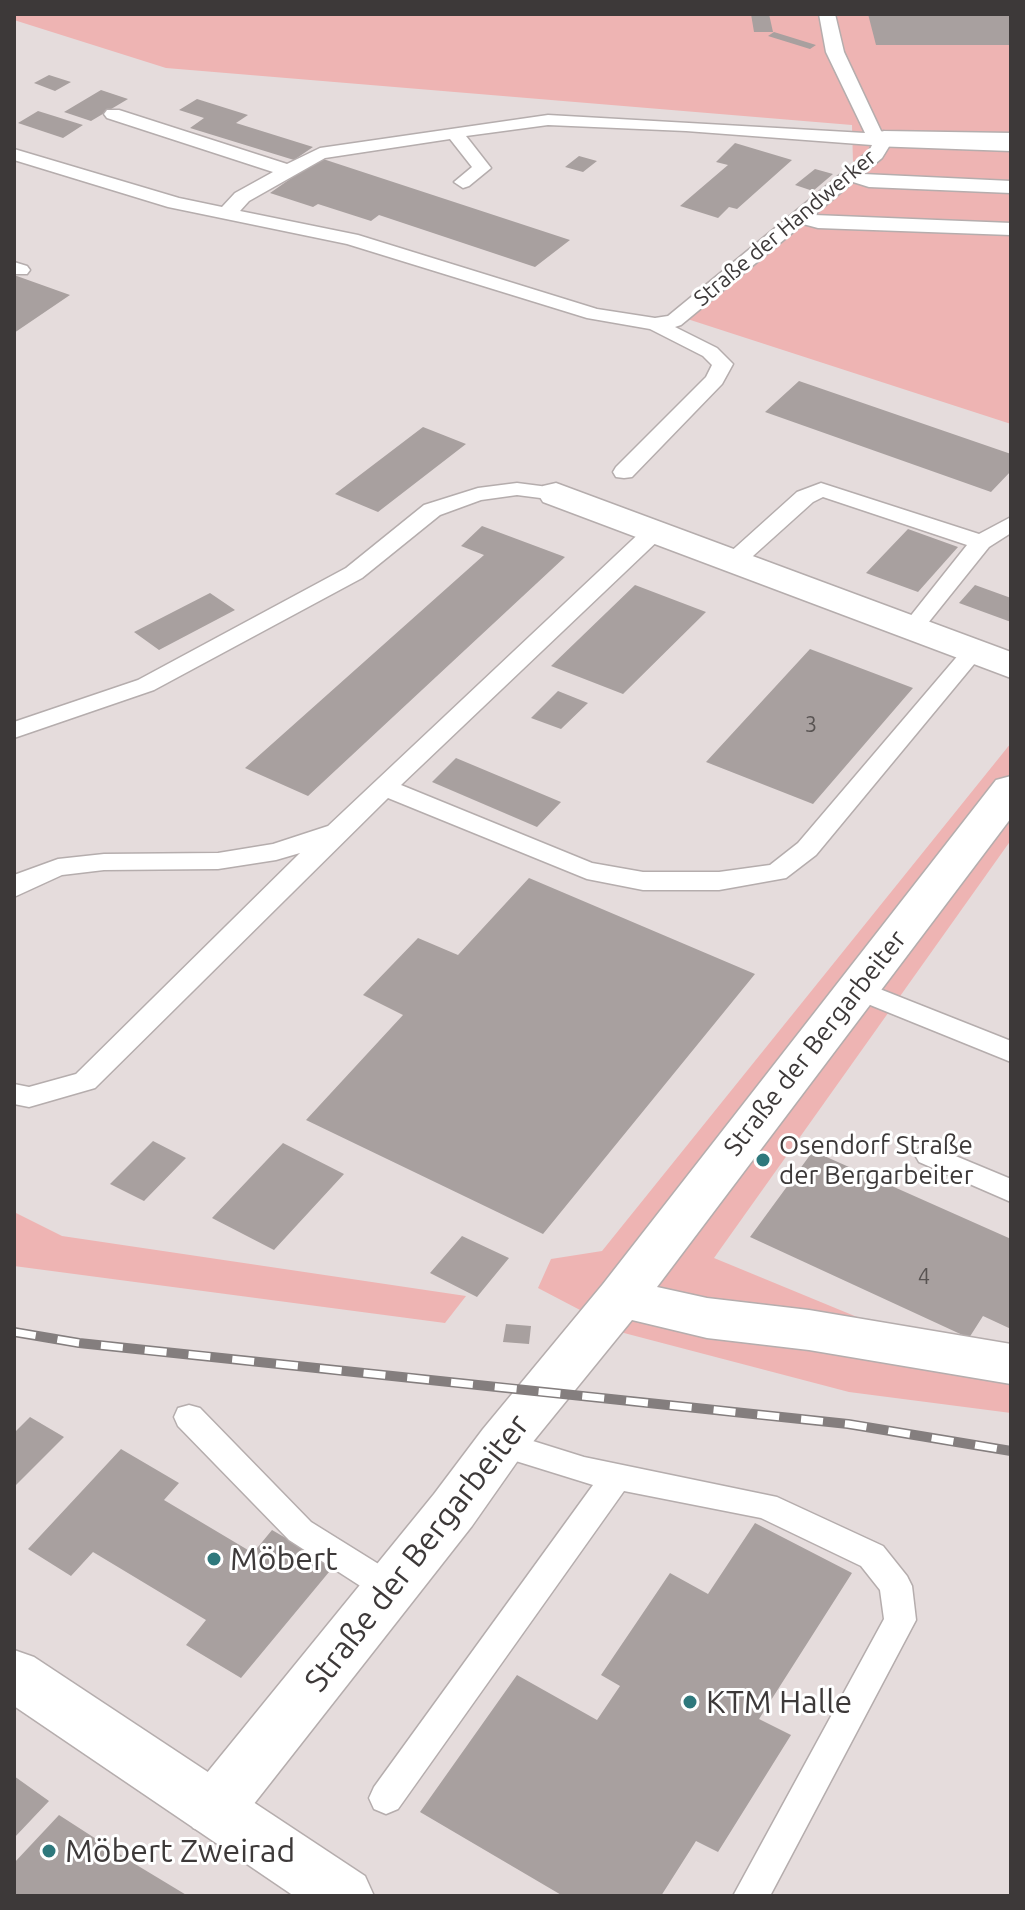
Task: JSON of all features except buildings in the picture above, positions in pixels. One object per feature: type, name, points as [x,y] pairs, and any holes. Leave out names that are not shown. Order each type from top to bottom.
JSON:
[{"type":"street","name":"Straße der Handwerker","points":[[884,140],[1011,142]]},
{"type":"street","points":[[556,494],[1011,666]]},
{"type":"street","name":"Straße der Bergarbeiter","points":[[214,1809],[501,1444],[621,1298],[1011,789]]},
{"type":"street","points":[[621,1298],[707,1318],[809,1330],[1011,1364]]},
{"type":"street","points":[[14,1675],[344,1896]]},
{"type":"lane","points":[[827,14],[835,52],[874,134],[884,140]]},
{"type":"lane","points":[[113,114],[286,170]]},
{"type":"lane","points":[[227,213],[242,197],[320,153],[548,120],[700,126],[884,140]]},
{"type":"lane","points":[[455,134],[482,168],[463,182]]},
{"type":"lane","name":"Straße der Handwerker","points":[[655,324],[674,321],[876,154],[884,140]]},
{"type":"lane","points":[[14,154],[175,203],[351,239],[594,314],[655,324],[710,352],[723,364],[715,380],[624,472]]},
{"type":"lane","points":[[850,176],[869,181],[1011,187]]},
{"type":"lane","points":[[801,217],[818,222],[1011,229]]},
{"type":"lane","points":[[735,560],[805,497],[821,489],[981,542]]},
{"type":"lane","points":[[14,730],[146,685],[262,624],[354,573],[432,510],[478,494],[504,490],[556,494]]},
{"type":"lane","points":[[912,628],[981,542],[1011,524]]},
{"type":"lane","points":[[14,1094],[29,1097],[85,1081],[337,832],[656,530]]},
{"type":"lane","points":[[384,787],[587,871],[643,881],[719,881],[777,872],[807,849],[974,651]]},
{"type":"lane","points":[[14,888],[22,881],[58,867],[104,862],[218,861],[276,852],[337,832]]},
{"type":"lane","points":[[857,989],[1011,1052]]},
{"type":"lane","points":[[929,1155],[1011,1191]]},
{"type":"lane","points":[[189,1417],[300,1531],[390,1588]]},
{"type":"lane","points":[[501,1444],[584,1470],[766,1506],[872,1556],[896,1586],[900,1620],[751,1896]]},
{"type":"lane","points":[[386,1798],[617,1476]]},
{"type":"shaded area","points":[[14,14],[1011,14],[1011,424],[672,314],[853,163],[852,125],[166,68],[14,20]]},
{"type":"shaded area","points":[[1011,743],[1011,840],[714,1258],[891,1331],[1011,1352],[1011,1413],[849,1392],[624,1333],[538,1288],[551,1259],[602,1251]]},
{"type":"shaded area","points":[[14,1212],[62,1236],[466,1296],[445,1323],[14,1266]]},
{"type":"railway","points":[[14,1332],[79,1343],[848,1424],[1011,1451]]},
{"type":"place","name":"Osendorf Straße der Bergarbeiter","points":[[763,1160]]},
{"type":"place","name":"Möbert","points":[[214,1559]]},
{"type":"place","name":"KTM Halle","points":[[690,1702]]},
{"type":"place","name":"Möbert Zweirad","points":[[49,1851]]}]
